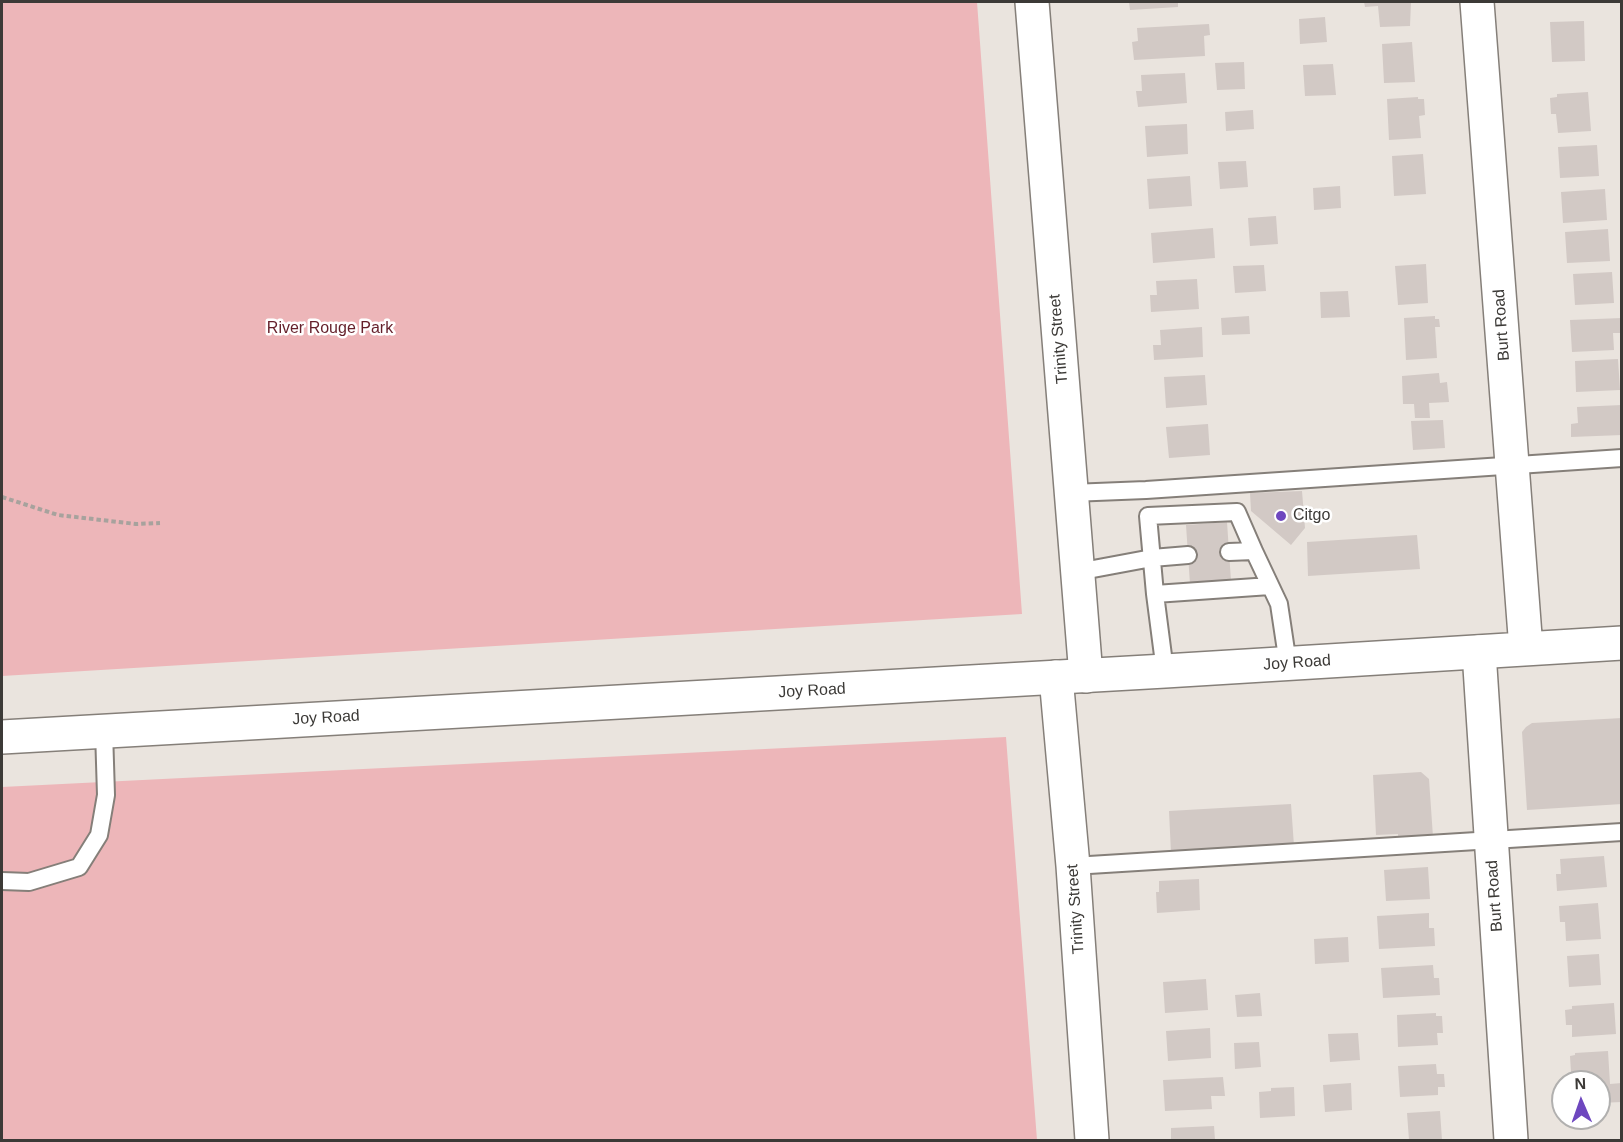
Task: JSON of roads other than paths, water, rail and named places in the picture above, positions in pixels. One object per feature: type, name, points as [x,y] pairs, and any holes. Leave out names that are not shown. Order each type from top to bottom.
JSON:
[{"type":"street","name":"Trinity Street","points":[[1032,2],[1077,572],[1071,676],[1073,867],[1092,1140]]},
{"type":"street","name":"Burt Road","points":[[1477,2],[1526,649]]},
{"type":"street","name":"Joy Road","points":[[2,737],[1165,672],[1622,643]]},
{"type":"street","name":"Burt Road","points":[[1479,652],[1511,1140]]},
{"type":"lane","points":[[1071,493],[1622,458]]},
{"type":"lane","points":[[1165,672],[1148,516],[1237,512],[1279,604],[1288,664]]},
{"type":"lane","points":[[1229,552],[1254,551]]},
{"type":"lane","points":[[1077,572],[1152,558],[1188,555]]},
{"type":"lane","points":[[1155,594],[1270,586]]},
{"type":"lane","points":[[2,881],[28,882],[79,867],[99,835],[105,805],[104,731]]},
{"type":"lane","points":[[1073,867],[1622,832]]},
{"type":"place","name":"Citgo","points":[[1281,516]]},
{"type":"park label","name":"River Rouge Park","points":[[330,329]]}]
